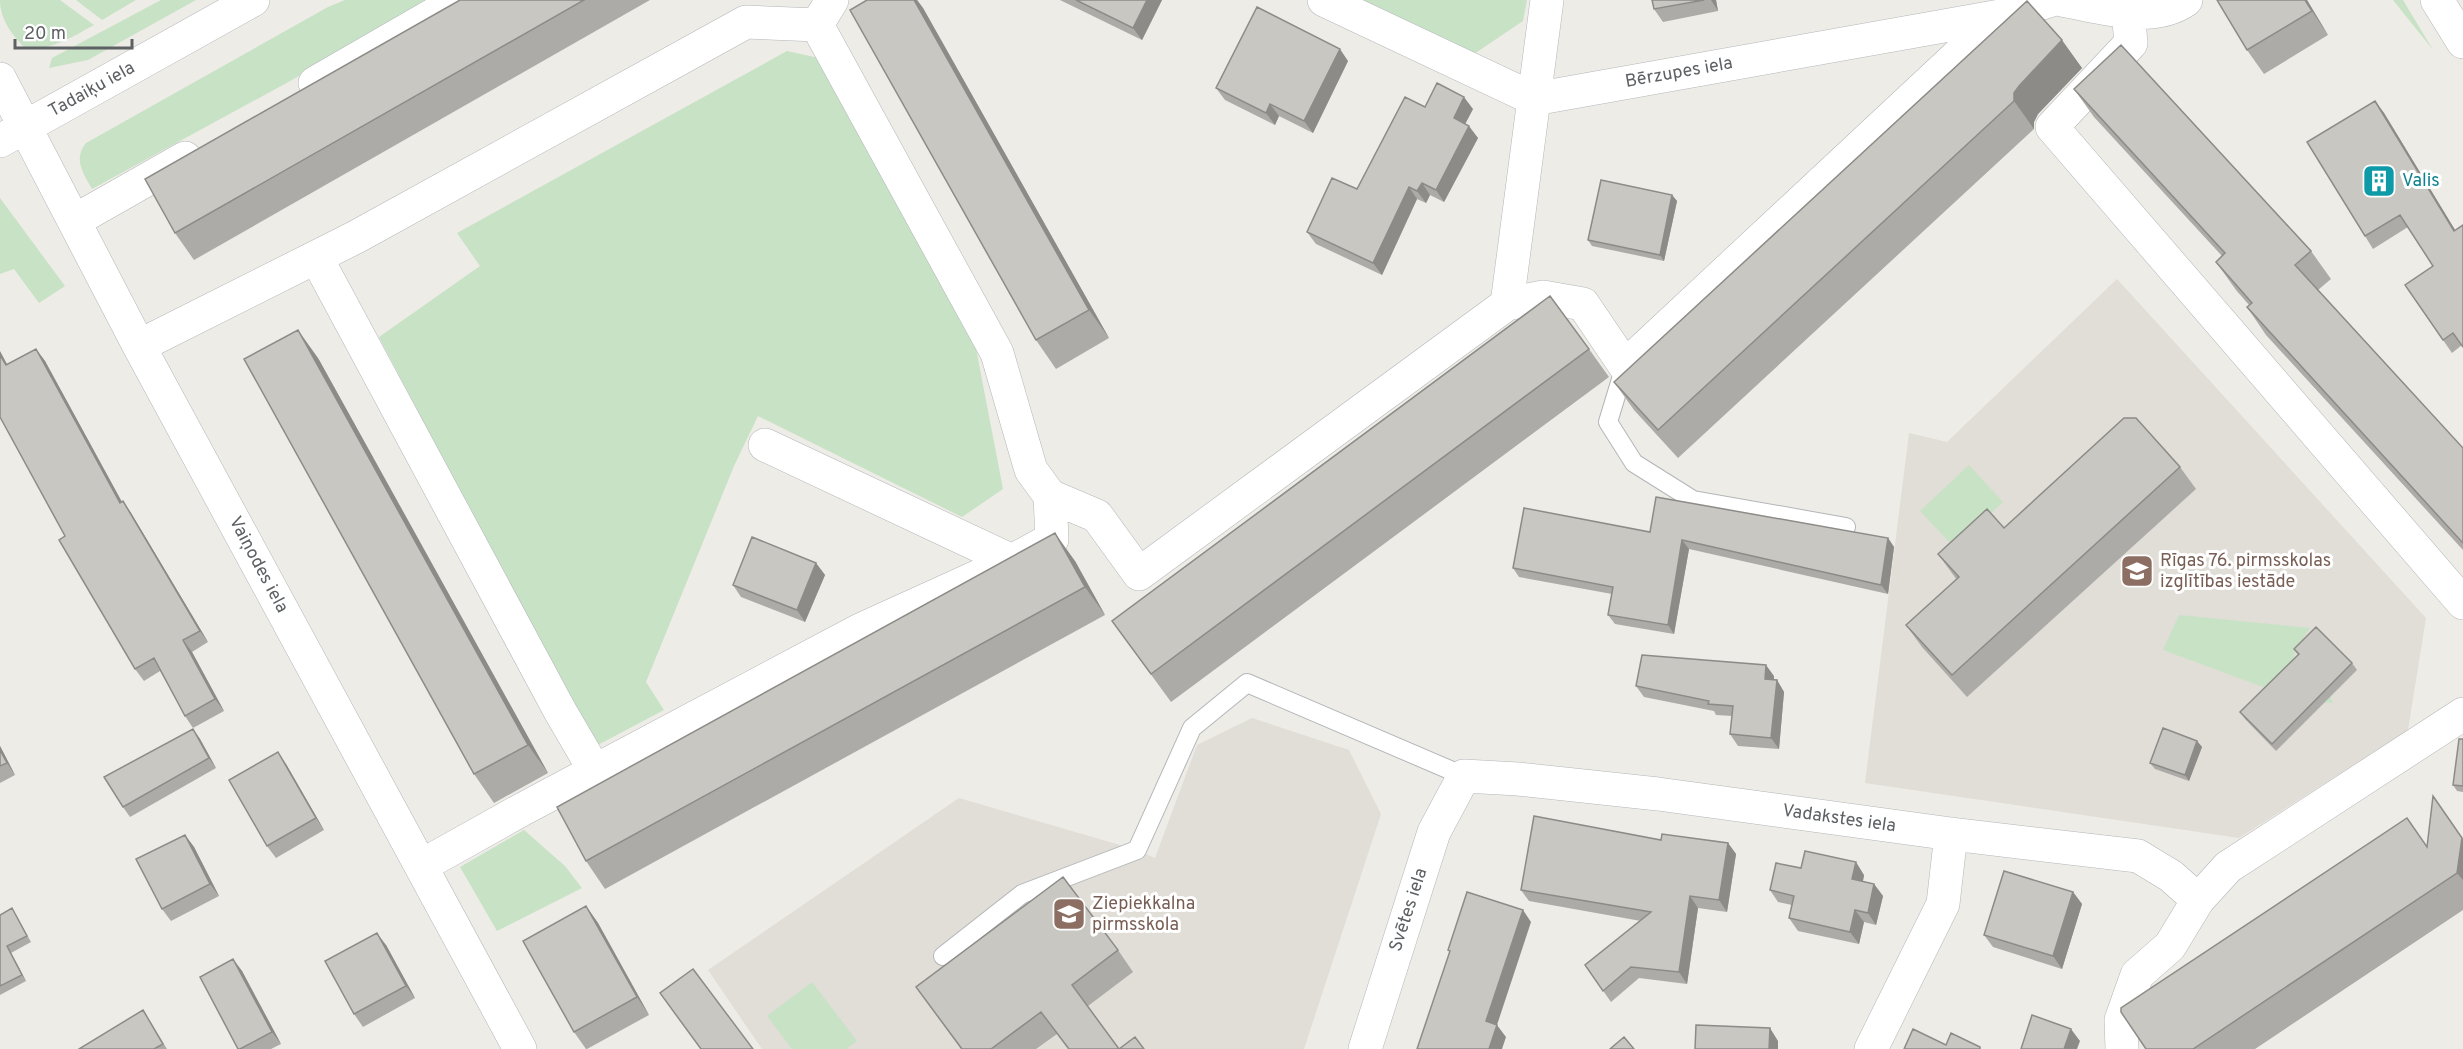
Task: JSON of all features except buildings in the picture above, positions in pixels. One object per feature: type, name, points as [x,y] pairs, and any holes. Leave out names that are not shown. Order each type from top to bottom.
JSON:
[{"type":"street","name":"Tadaiķu iela","points":[[12,134],[253,0]]},
{"type":"street","points":[[290,97],[459,0]]},
{"type":"street","points":[[1324,0],[1534,99]]},
{"type":"street","points":[[1507,304],[1547,0]]},
{"type":"street","name":"Bērzupes iela","points":[[1534,99],[2000,16],[2052,0]]},
{"type":"street","points":[[2062,0],[2129,7],[2177,6],[2186,0]]},
{"type":"street","points":[[2437,0],[2463,42]]},
{"type":"street","points":[[2129,7],[2132,43],[2052,127],[2463,603]]},
{"type":"street","points":[[139,346],[367,231],[746,22],[825,12],[997,353],[1031,470],[1050,496],[1097,516],[1139,574],[1507,304],[1543,297],[1582,304],[1625,366],[2000,16]]},
{"type":"street","name":"Vaiņodes iela","points":[[0,79],[12,134],[74,221],[139,346],[520,1049]]},
{"type":"street","points":[[74,221],[208,144]]},
{"type":"street","points":[[316,257],[560,711],[595,771]]},
{"type":"street","points":[[765,445],[1012,561]]},
{"type":"street","points":[[421,866],[860,630],[1012,561],[1052,539],[1050,496]]},
{"type":"street","points":[[2122,1049],[2121,1020],[2137,975],[2170,946],[2198,900],[2228,867],[2463,714]]},
{"type":"street","name":"Vadakstes iela","points":[[1464,776],[1518,779],[1658,794],[1951,834],[2138,856],[2171,876],[2198,900]]},
{"type":"street","name":"Svētes iela","points":[[1365,1049],[1434,831],[1464,776]]},
{"type":"street","points":[[1871,1049],[1943,904],[1951,834]]},
{"type":"lane","points":[[1625,366],[1608,422],[1634,463],[1693,500],[1845,527]]},
{"type":"lane","points":[[943,956],[1022,894],[1137,850],[1192,728],[1247,683],[1464,776]]},
{"type":"shaded area","name":"Rīgas 76. pirmsskolas izglītības iestāde","points":[[2117,279],[2426,618],[2408,730],[2239,838],[1865,783],[1909,433],[1947,442]]},
{"type":"shaded area","name":"Ziepiekkalna pirmsskola","points":[[1252,718],[1349,750],[1381,814],[1304,1049],[762,1049],[708,970],[959,798],[1137,850],[1155,858],[1197,745]]},
{"type":"green space","points":[[0,0],[60,0],[94,25],[53,45],[26,49],[5,21]]},
{"type":"green space","points":[[76,0],[136,0],[102,20]]},
{"type":"green space","points":[[161,0],[196,0],[88,60],[49,68],[52,58]]},
{"type":"green space","points":[[345,0],[431,0],[292,80],[92,189],[83,172],[80,160],[86,143],[328,7]]},
{"type":"green space","points":[[1358,0],[1527,0],[1523,21],[1474,54]]},
{"type":"green space","points":[[2393,0],[2403,0],[2433,50]]},
{"type":"green space","points":[[787,51],[823,59],[974,338],[1003,489],[962,517],[758,416],[734,466],[646,682],[664,710],[594,747],[379,337],[480,266],[457,233]]},
{"type":"green space","points":[[0,198],[65,286],[39,303],[14,269],[0,274]]},
{"type":"green space","points":[[1969,465],[2003,502],[1954,547],[1920,511]]},
{"type":"green space","points":[[2179,615],[2310,628],[2295,650],[2290,677],[2326,686],[2333,703],[2301,701],[2163,650]]},
{"type":"green space","points":[[524,830],[565,866],[582,888],[497,931],[460,867]]},
{"type":"green space","points":[[812,982],[857,1041],[846,1049],[792,1049],[767,1016]]},
{"type":"place","name":"Valis","points":[[2379,181]]},
{"type":"place","name":"Rīgas 76. pirmsskolas izglītības iestāde","points":[[2137,571]]},
{"type":"place","name":"Ziepiekkalna pirmsskola","points":[[1069,914]]}]
